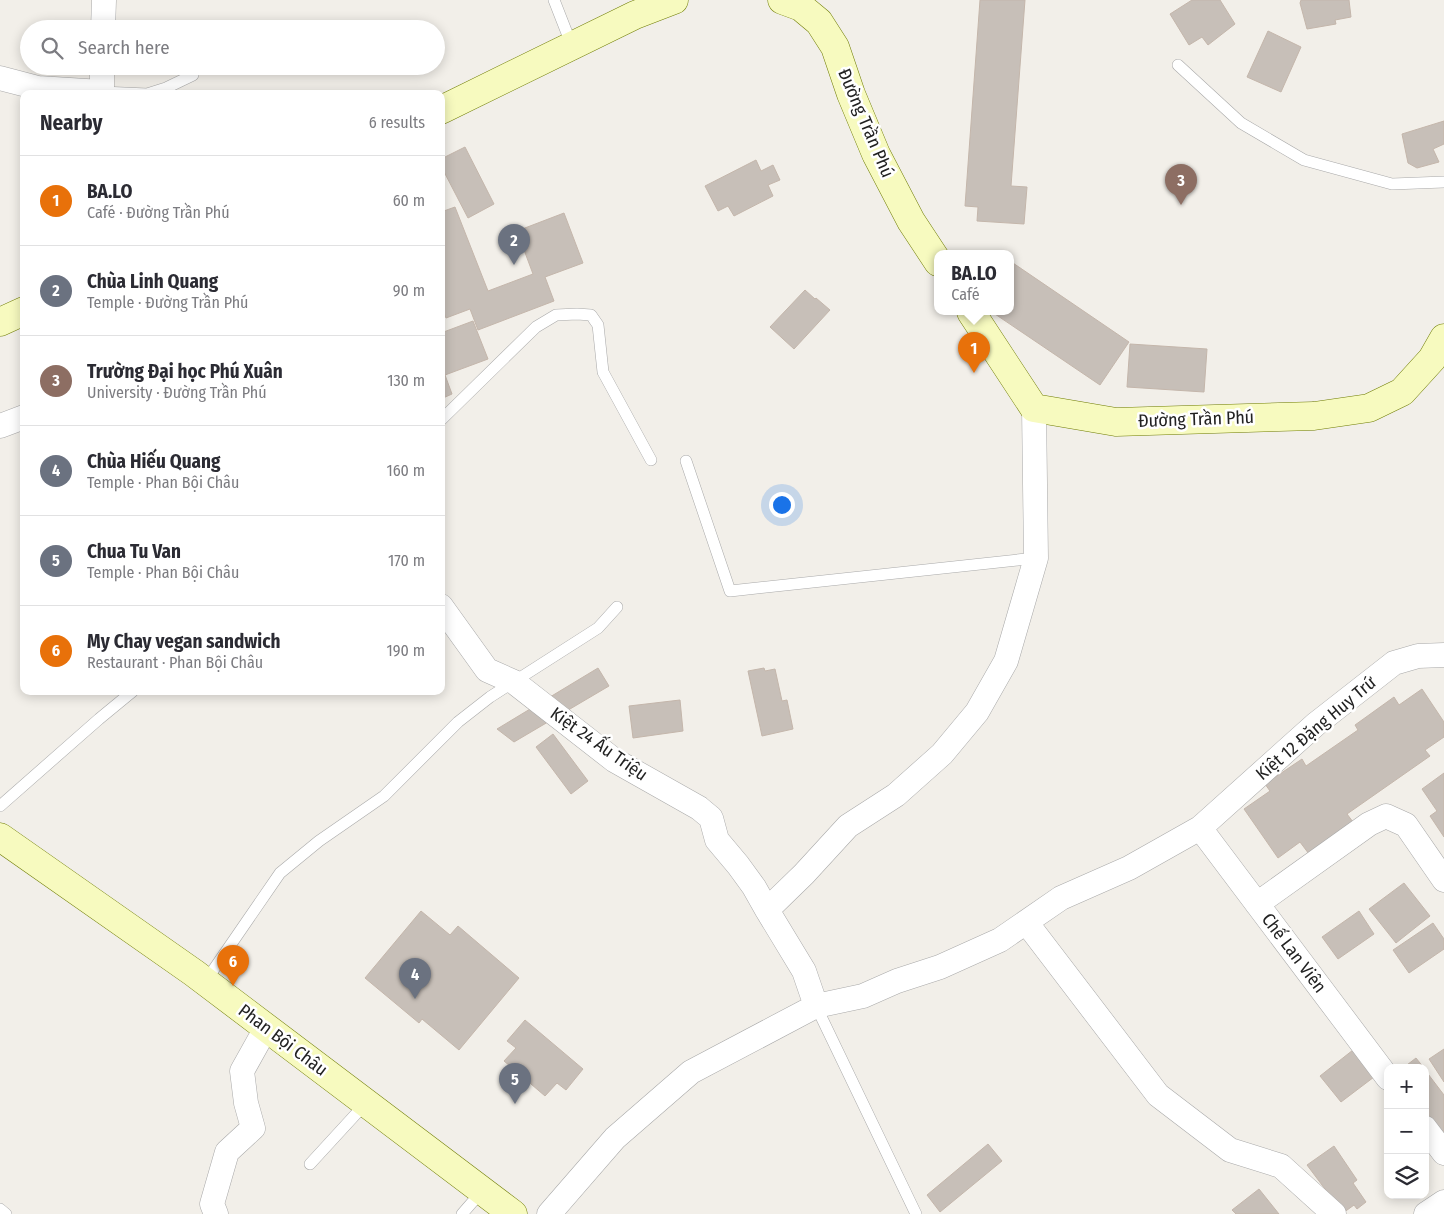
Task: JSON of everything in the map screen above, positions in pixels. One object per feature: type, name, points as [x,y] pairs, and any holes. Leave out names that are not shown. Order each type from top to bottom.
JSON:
[{"type":"street","points":[[103,20],[104,0]]},
{"type":"street","points":[[445,108],[635,15],[674,0]]},
{"type":"street","name":"Đường Trần Phú","points":[[782,0],[801,7],[819,22],[835,47],[851,94],[876,154],[911,221],[934,256]]},
{"type":"street","points":[[102,75],[102,90]]},
{"type":"street","points":[[0,78],[35,90]]},
{"type":"street","points":[[0,322],[20,313]]},
{"type":"street","points":[[767,910],[804,874],[848,826],[896,795],[942,754],[977,712],[1006,661],[1036,558],[1034,408],[973,315]]},
{"type":"street","name":"Đường Trần Phú","points":[[1034,408],[1116,422],[1314,416],[1369,408],[1402,392],[1432,359],[1444,338]]},
{"type":"street","points":[[0,426],[20,418]]},
{"type":"street","name":"Kiệt 24 Ấu Triệu","points":[[445,612],[487,670],[514,682],[614,760],[699,808],[710,818],[716,840],[754,887],[804,972],[816,1006]]},
{"type":"street","name":"Kiệt 12 Đặng Huy Trứ","points":[[549,1214],[615,1138],[691,1072],[816,1006],[863,996],[897,981],[940,967],[1000,940],[1061,898],[1129,868],[1200,828],[1316,724],[1394,663],[1418,656],[1444,655]]},
{"type":"street","points":[[1257,904],[1369,824],[1386,816],[1406,825],[1444,880]]},
{"type":"street","name":"Chế Lan Viên","points":[[1200,828],[1384,1073]]},
{"type":"street","name":"Phan Bội Châu","points":[[0,837],[205,982],[513,1214]]},
{"type":"street","points":[[1026,922],[1158,1095],[1230,1150],[1282,1166],[1334,1214]]},
{"type":"street","points":[[216,1214],[212,1204],[227,1152],[253,1128],[246,1103],[242,1070],[266,1028]]},
{"type":"street","points":[[1429,1133],[1444,1153]]},
{"type":"street","points":[[1426,1214],[1444,1202]]},
{"type":"lane","points":[[554,0],[572,46]]},
{"type":"lane","points":[[1178,65],[1241,123],[1304,160],[1392,184],[1444,182]]},
{"type":"lane","points":[[160,90],[193,75]]},
{"type":"lane","points":[[445,416],[536,327],[556,315],[577,314],[591,316],[598,325],[603,372],[651,460]]},
{"type":"lane","points":[[686,461],[730,591],[1036,558]]},
{"type":"lane","points":[[205,982],[280,873],[319,841],[384,796],[458,722],[490,697],[598,628],[617,607]]},
{"type":"lane","points":[[0,806],[128,695]]},
{"type":"lane","points":[[816,1006],[916,1214]]},
{"type":"lane","points":[[310,1164],[366,1103]]},
{"type":"lane","points":[[462,1214],[482,1191]]},
{"type":"lane","points":[[0,1209],[6,1214]]},
{"type":"building","points":[[980,0],[1025,0],[1011,186],[1027,187],[1024,224],[977,221],[978,207],[965,206]]},
{"type":"building","points":[[1192,0],[1220,0],[1235,24],[1208,45],[1202,37],[1189,45],[1170,14]]},
{"type":"building","points":[[1301,0],[1349,0],[1351,17],[1335,20],[1336,24],[1307,29],[1300,3]]},
{"type":"building","points":[[1268,31],[1301,47],[1281,92],[1247,77]]},
{"type":"building","points":[[1444,121],[1444,144],[1433,149],[1439,162],[1417,168],[1408,163],[1402,134]]},
{"type":"building","points":[[465,147],[494,204],[468,218],[445,174],[445,157]]},
{"type":"building","points":[[756,160],[761,171],[773,165],[780,180],[768,185],[773,196],[734,216],[728,206],[718,211],[705,186]]},
{"type":"building","points":[[455,207],[488,291],[533,274],[517,231],[564,213],[583,263],[545,277],[554,301],[478,330],[470,309],[446,318],[445,211]]},
{"type":"building","points":[[1014,264],[1129,342],[1100,385],[996,315],[1014,315]]},
{"type":"building","points":[[805,290],[830,310],[794,349],[770,327]]},
{"type":"building","points":[[473,321],[488,359],[445,375],[445,332]]},
{"type":"building","points":[[1130,344],[1207,349],[1204,392],[1127,387]]},
{"type":"building","points":[[445,375],[452,394],[445,397]]},
{"type":"building","points":[[598,668],[609,686],[514,742],[497,729]]},
{"type":"building","points":[[764,668],[765,671],[775,669],[782,701],[787,700],[793,729],[762,736],[748,671]]},
{"type":"building","points":[[1422,689],[1444,722],[1444,737],[1425,750],[1430,756],[1347,814],[1353,822],[1309,854],[1300,842],[1278,858],[1244,809],[1270,791],[1265,784],[1302,759],[1306,766],[1358,730],[1355,725],[1394,697],[1399,705]]},
{"type":"building","points":[[680,700],[683,731],[633,738],[629,706]]},
{"type":"building","points":[[553,734],[588,781],[571,794],[536,747]]},
{"type":"building","points":[[1444,773],[1444,837],[1430,816],[1437,811],[1422,789]]},
{"type":"building","points":[[1404,883],[1430,916],[1396,943],[1369,909]]},
{"type":"building","points":[[421,911],[450,935],[458,926],[519,978],[459,1050],[422,1019],[419,1023],[365,978]]},
{"type":"building","points":[[1359,911],[1374,934],[1338,959],[1322,937]]},
{"type":"building","points":[[1433,923],[1444,939],[1444,949],[1409,973],[1393,950]]},
{"type":"building","points":[[525,1020],[583,1069],[566,1090],[557,1083],[545,1096],[504,1061],[516,1048],[507,1041]]},
{"type":"building","points":[[1444,1049],[1444,1082],[1429,1059]]},
{"type":"building","points":[[1353,1050],[1374,1077],[1341,1102],[1320,1076]]},
{"type":"building","points":[[1416,1058],[1421,1064],[1408,1064]]},
{"type":"building","points":[[1429,1075],[1444,1095],[1444,1131],[1442,1132],[1429,1115]]},
{"type":"building","points":[[988,1144],[1002,1161],[940,1212],[927,1195]]},
{"type":"building","points":[[1334,1146],[1357,1180],[1353,1183],[1366,1202],[1357,1209],[1354,1205],[1343,1213],[1307,1165]]},
{"type":"building","points":[[1259,1189],[1279,1214],[1236,1214],[1232,1210]]},
{"type":"place","name":"Trường Đại học Phú Xuân","points":[[1181,205]]},
{"type":"place","name":"Chùa Linh Quang","points":[[514,265]]},
{"type":"place","name":"BA.LO","points":[[974,373]]},
{"type":"place","name":"My Chay vegan sandwich","points":[[233,986]]},
{"type":"place","name":"Chùa Hiếu Quang","points":[[415,999]]},
{"type":"place","name":"Chua Tu Van","points":[[515,1104]]}]
